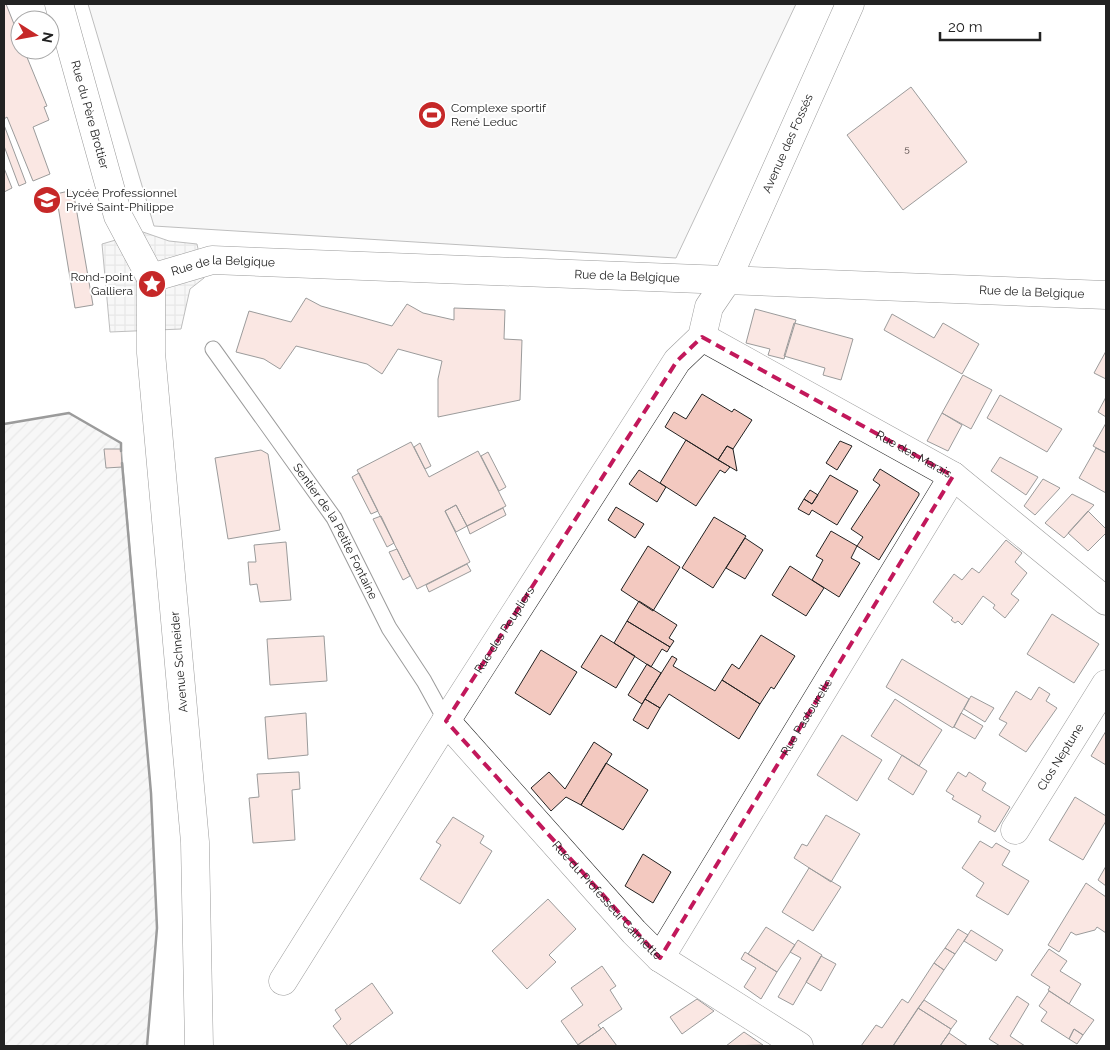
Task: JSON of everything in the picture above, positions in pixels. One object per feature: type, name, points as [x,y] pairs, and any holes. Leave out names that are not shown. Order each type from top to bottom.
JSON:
[{"type":"street","name":"Rue du Père Brottier","points":[[59,4],[118,216],[151,278]]},
{"type":"street","name":"Avenue des Fossés","points":[[726,282],[850,4]]},
{"type":"street","name":"Rue de la Belgique","points":[[151,278],[212,260],[726,282],[1106,295]]},
{"type":"street","name":"Avenue Schneider","points":[[151,278],[151,353],[195,842],[199,1046]]},
{"type":"street","points":[[702,337],[710,307],[726,282]]},
{"type":"street","name":"Rue des Marais","points":[[702,337],[953,476],[1106,601]]},
{"type":"street","name":"Rue des Peupliers","points":[[283,981],[446,721],[677,361],[702,337]]},
{"type":"street","name":"Rue Pastourelle","points":[[660,958],[953,476]]},
{"type":"street","name":"Clos Neptune","points":[[1015,830],[1106,684]]},
{"type":"street","name":"Rue du Professeur Calmette","points":[[446,721],[634,932],[660,958],[799,1046]]},
{"type":"lane","name":"Sentier de la Petite Fontaine","points":[[213,349],[334,518],[389,628],[424,681],[446,721]]},
{"type":"highlighted area","points":[[702,337],[953,476],[660,958],[446,721],[677,361]]},
{"type":"shaded area","name":"Complexe sportif René Leduc","points":[[88,4],[796,4],[676,258],[154,226]]},
{"type":"shaded area","name":"Rond-point Galliera","points":[[143,232],[169,241],[197,244],[204,278],[190,289],[181,329],[110,332],[102,244]]},
{"type":"shaded area","points":[[69,413],[121,443],[151,793],[157,928],[147,1046],[4,1046],[4,424]]},
{"type":"building","points":[[4,4],[6,4],[10,14],[10,60],[28,60],[47,106],[44,107],[49,120],[33,127],[50,174],[33,181],[7,117],[4,119]]},
{"type":"building","points":[[911,87],[967,162],[903,210],[847,135]]},
{"type":"building","points":[[4,125],[26,183],[19,186],[4,146]]},
{"type":"building","points":[[4,168],[12,188],[4,192]]},
{"type":"building","points":[[73,190],[93,305],[75,308],[56,194]]},
{"type":"building","points":[[306,298],[321,306],[392,326],[407,304],[423,313],[454,320],[454,308],[505,310],[504,339],[522,340],[520,400],[438,417],[438,379],[442,361],[398,349],[382,374],[367,364],[296,346],[280,369],[264,359],[236,352],[249,311],[291,322]]},
{"type":"building","points":[[755,309],[796,320],[784,359],[768,355],[770,349],[746,343]]},
{"type":"building","points":[[892,314],[934,338],[943,323],[979,344],[962,374],[884,330]]},
{"type":"building","points":[[794,323],[853,339],[841,380],[823,375],[825,368],[784,356]]},
{"type":"building","points":[[1106,351],[1106,379],[1094,373]]},
{"type":"building","points":[[963,375],[992,390],[971,429],[942,413]]},
{"type":"building","points":[[702,394],[732,412],[734,409],[752,420],[733,449],[727,446],[718,460],[665,427],[674,412],[686,419]]},
{"type":"building","points":[[1000,395],[1062,429],[1047,452],[987,418]]},
{"type":"building","points":[[1106,397],[1106,417],[1098,412]]},
{"type":"building","points":[[942,413],[962,425],[948,451],[927,441]]},
{"type":"building","points":[[1106,423],[1106,453],[1093,446]]},
{"type":"building","points":[[686,440],[730,467],[725,473],[720,470],[696,506],[660,483]]},
{"type":"building","points":[[840,441],[852,446],[837,470],[826,463]]},
{"type":"building","points":[[411,442],[429,477],[478,451],[506,506],[467,526],[456,505],[445,511],[470,562],[417,589],[357,470]]},
{"type":"building","points":[[420,443],[431,466],[425,469],[414,447]]},
{"type":"building","points":[[727,446],[733,449],[737,471],[718,460]]},
{"type":"building","points":[[1096,448],[1106,453],[1106,493],[1079,478]]},
{"type":"building","points":[[104,449],[121,449],[122,467],[106,468]]},
{"type":"building","points":[[261,450],[268,454],[280,530],[228,539],[215,458]]},
{"type":"building","points":[[488,452],[506,487],[499,491],[481,456]]},
{"type":"building","points":[[1000,457],[1038,477],[1026,495],[991,471]]},
{"type":"building","points":[[880,469],[919,493],[919,495],[879,560],[857,546],[863,537],[851,529],[880,485],[873,480]]},
{"type":"building","points":[[639,470],[666,487],[657,502],[629,484]]},
{"type":"building","points":[[359,473],[378,511],[371,514],[352,477]]},
{"type":"building","points":[[830,475],[858,491],[837,525],[812,510],[809,515],[798,509],[804,499],[812,504]]},
{"type":"building","points":[[1043,479],[1060,488],[1035,515],[1024,506]]},
{"type":"building","points":[[810,490],[818,495],[812,504],[804,499]]},
{"type":"building","points":[[1072,494],[1094,505],[1064,538],[1045,523]]},
{"type":"building","points":[[456,505],[467,526],[456,532],[445,511]]},
{"type":"building","points":[[616,507],[644,524],[635,538],[608,520]]},
{"type":"building","points":[[503,508],[506,515],[470,534],[467,526]]},
{"type":"building","points":[[1088,511],[1106,529],[1106,533],[1088,551],[1068,533]]},
{"type":"building","points":[[381,516],[394,543],[387,547],[373,519]]},
{"type":"building","points":[[714,517],[746,536],[713,588],[682,568]]},
{"type":"building","points":[[831,531],[857,546],[851,558],[860,563],[839,597],[812,580],[823,560],[816,556]]},
{"type":"building","points":[[745,538],[763,550],[745,579],[726,568]]},
{"type":"building","points":[[1006,540],[1022,553],[1015,562],[1027,573],[1011,594],[1019,600],[1005,618],[993,608],[995,605],[983,596],[962,625],[958,621],[955,623],[951,620],[953,618],[933,602],[954,574],[962,580],[972,568],[979,573]]},
{"type":"building","points":[[286,542],[291,600],[260,602],[257,584],[250,585],[248,562],[256,562],[254,545]]},
{"type":"building","points":[[648,546],[680,567],[653,611],[621,590]]},
{"type":"building","points":[[397,549],[410,576],[403,580],[389,552]]},
{"type":"building","points":[[467,564],[471,571],[429,592],[426,585]]},
{"type":"building","points":[[790,566],[824,588],[806,616],[772,595]]},
{"type":"building","points":[[639,601],[677,625],[669,638],[674,641],[670,647],[627,621]]},
{"type":"building","points":[[1052,614],[1099,644],[1074,683],[1027,654]]},
{"type":"building","points":[[627,621],[670,647],[667,652],[662,649],[651,667],[614,643]]},
{"type":"building","points":[[601,635],[635,656],[616,688],[581,667]]},
{"type":"building","points":[[761,635],[795,656],[774,689],[771,687],[760,704],[722,680],[732,664],[739,669]]},
{"type":"building","points":[[324,636],[327,681],[270,685],[267,639]]},
{"type":"building","points":[[541,650],[577,672],[550,715],[515,693]]},
{"type":"building","points":[[672,656],[677,659],[673,666],[715,691],[722,680],[760,704],[739,739],[669,694],[660,708],[645,699]]},
{"type":"building","points":[[902,659],[969,699],[953,728],[886,687]]},
{"type":"building","points":[[647,664],[661,673],[642,704],[628,695]]},
{"type":"building","points":[[1039,687],[1050,694],[1046,701],[1057,708],[1026,752],[999,735],[1007,723],[999,719],[1016,691],[1031,700]]},
{"type":"building","points":[[971,696],[994,708],[985,722],[964,709]]},
{"type":"building","points":[[645,699],[660,708],[648,729],[633,720]]},
{"type":"building","points":[[895,699],[942,730],[919,766],[871,736]]},
{"type":"building","points":[[306,713],[308,755],[268,759],[265,717]]},
{"type":"building","points":[[961,713],[983,726],[975,739],[954,727]]},
{"type":"building","points":[[1106,731],[1106,765],[1091,756]]},
{"type":"building","points":[[842,735],[882,760],[857,801],[817,775]]},
{"type":"building","points":[[594,742],[612,754],[581,805],[566,797],[551,811],[531,788],[549,772],[565,789]]},
{"type":"building","points":[[902,755],[927,771],[913,795],[888,779]]},
{"type":"building","points":[[606,763],[648,790],[623,830],[581,805]]},
{"type":"building","points":[[299,772],[300,789],[292,790],[295,840],[253,843],[249,798],[259,797],[257,774]]},
{"type":"building","points":[[958,772],[966,777],[969,772],[986,783],[982,790],[1010,807],[995,832],[978,822],[981,816],[952,799],[954,796],[946,791]]},
{"type":"building","points":[[1075,797],[1106,816],[1106,821],[1083,860],[1049,840]]},
{"type":"building","points":[[826,815],[860,834],[831,882],[794,858],[802,844],[807,846]]},
{"type":"building","points":[[453,817],[484,836],[480,843],[492,851],[460,904],[420,879],[441,845],[436,842]]},
{"type":"building","points":[[980,841],[992,848],[996,843],[1010,851],[1002,865],[1029,881],[1008,915],[976,896],[984,883],[962,868]]},
{"type":"building","points":[[643,854],[671,872],[653,903],[625,886]]},
{"type":"building","points":[[1106,866],[1106,886],[1098,880]]},
{"type":"building","points":[[809,868],[841,887],[813,931],[782,912]]},
{"type":"building","points":[[1086,883],[1106,897],[1106,933],[1097,927],[1095,930],[1076,935],[1071,932],[1059,952],[1048,945]]},
{"type":"building","points":[[548,899],[576,929],[549,955],[556,962],[527,989],[492,951]]},
{"type":"building","points":[[766,927],[795,945],[777,972],[748,954]]},
{"type":"building","points":[[958,929],[968,935],[955,954],[945,948]]},
{"type":"building","points":[[971,930],[1003,950],[996,961],[964,941]]},
{"type":"building","points":[[798,940],[822,955],[793,1005],[778,997],[801,958],[790,952]]},
{"type":"building","points":[[945,948],[955,954],[944,970],[934,963]]},
{"type":"building","points":[[1049,949],[1067,961],[1060,971],[1081,984],[1069,1004],[1048,990],[1050,987],[1031,975]]},
{"type":"building","points":[[745,952],[777,972],[761,999],[744,987],[756,968],[741,959]]},
{"type":"building","points":[[821,956],[836,964],[821,991],[806,982]]},
{"type":"building","points":[[934,963],[944,970],[893,1046],[861,1046],[876,1025],[882,1028],[902,999],[908,1003]]},
{"type":"building","points":[[602,966],[616,986],[610,990],[622,1009],[598,1025],[601,1029],[578,1045],[561,1021],[583,1005],[571,988]]},
{"type":"building","points":[[372,983],[393,1013],[348,1046],[333,1026],[341,1019],[335,1010]]},
{"type":"building","points":[[1049,991],[1094,1020],[1083,1035],[1074,1029],[1069,1039],[1041,1021],[1047,1012],[1039,1006]]},
{"type":"building","points":[[1017,996],[1029,1004],[1010,1036],[1025,1046],[1000,1046],[989,1039]]},
{"type":"building","points":[[697,999],[714,1011],[682,1034],[670,1017]]},
{"type":"building","points":[[924,1000],[957,1021],[951,1029],[918,1008]]},
{"type":"building","points":[[918,1008],[951,1029],[949,1033],[940,1046],[893,1046]]},
{"type":"building","points":[[603,1027],[617,1046],[576,1046],[601,1029]]},
{"type":"building","points":[[1074,1029],[1083,1035],[1077,1044],[1069,1039]]},
{"type":"building","points":[[744,1032],[763,1045],[726,1046]]},
{"type":"building","points":[[949,1033],[968,1046],[940,1046]]},
{"type":"wall","points":[[4,424],[69,413],[121,443],[121,451]]},
{"type":"wall","points":[[122,463],[151,793],[157,928],[147,1046]]},
{"type":"place","name":"Complexe sportif René Leduc","points":[[432,115]]},
{"type":"place","name":"Lycée Professionnel Privé Saint-Philippe","points":[[47,200]]},
{"type":"place","name":"Rond-point Galliera","points":[[152,284]]}]
